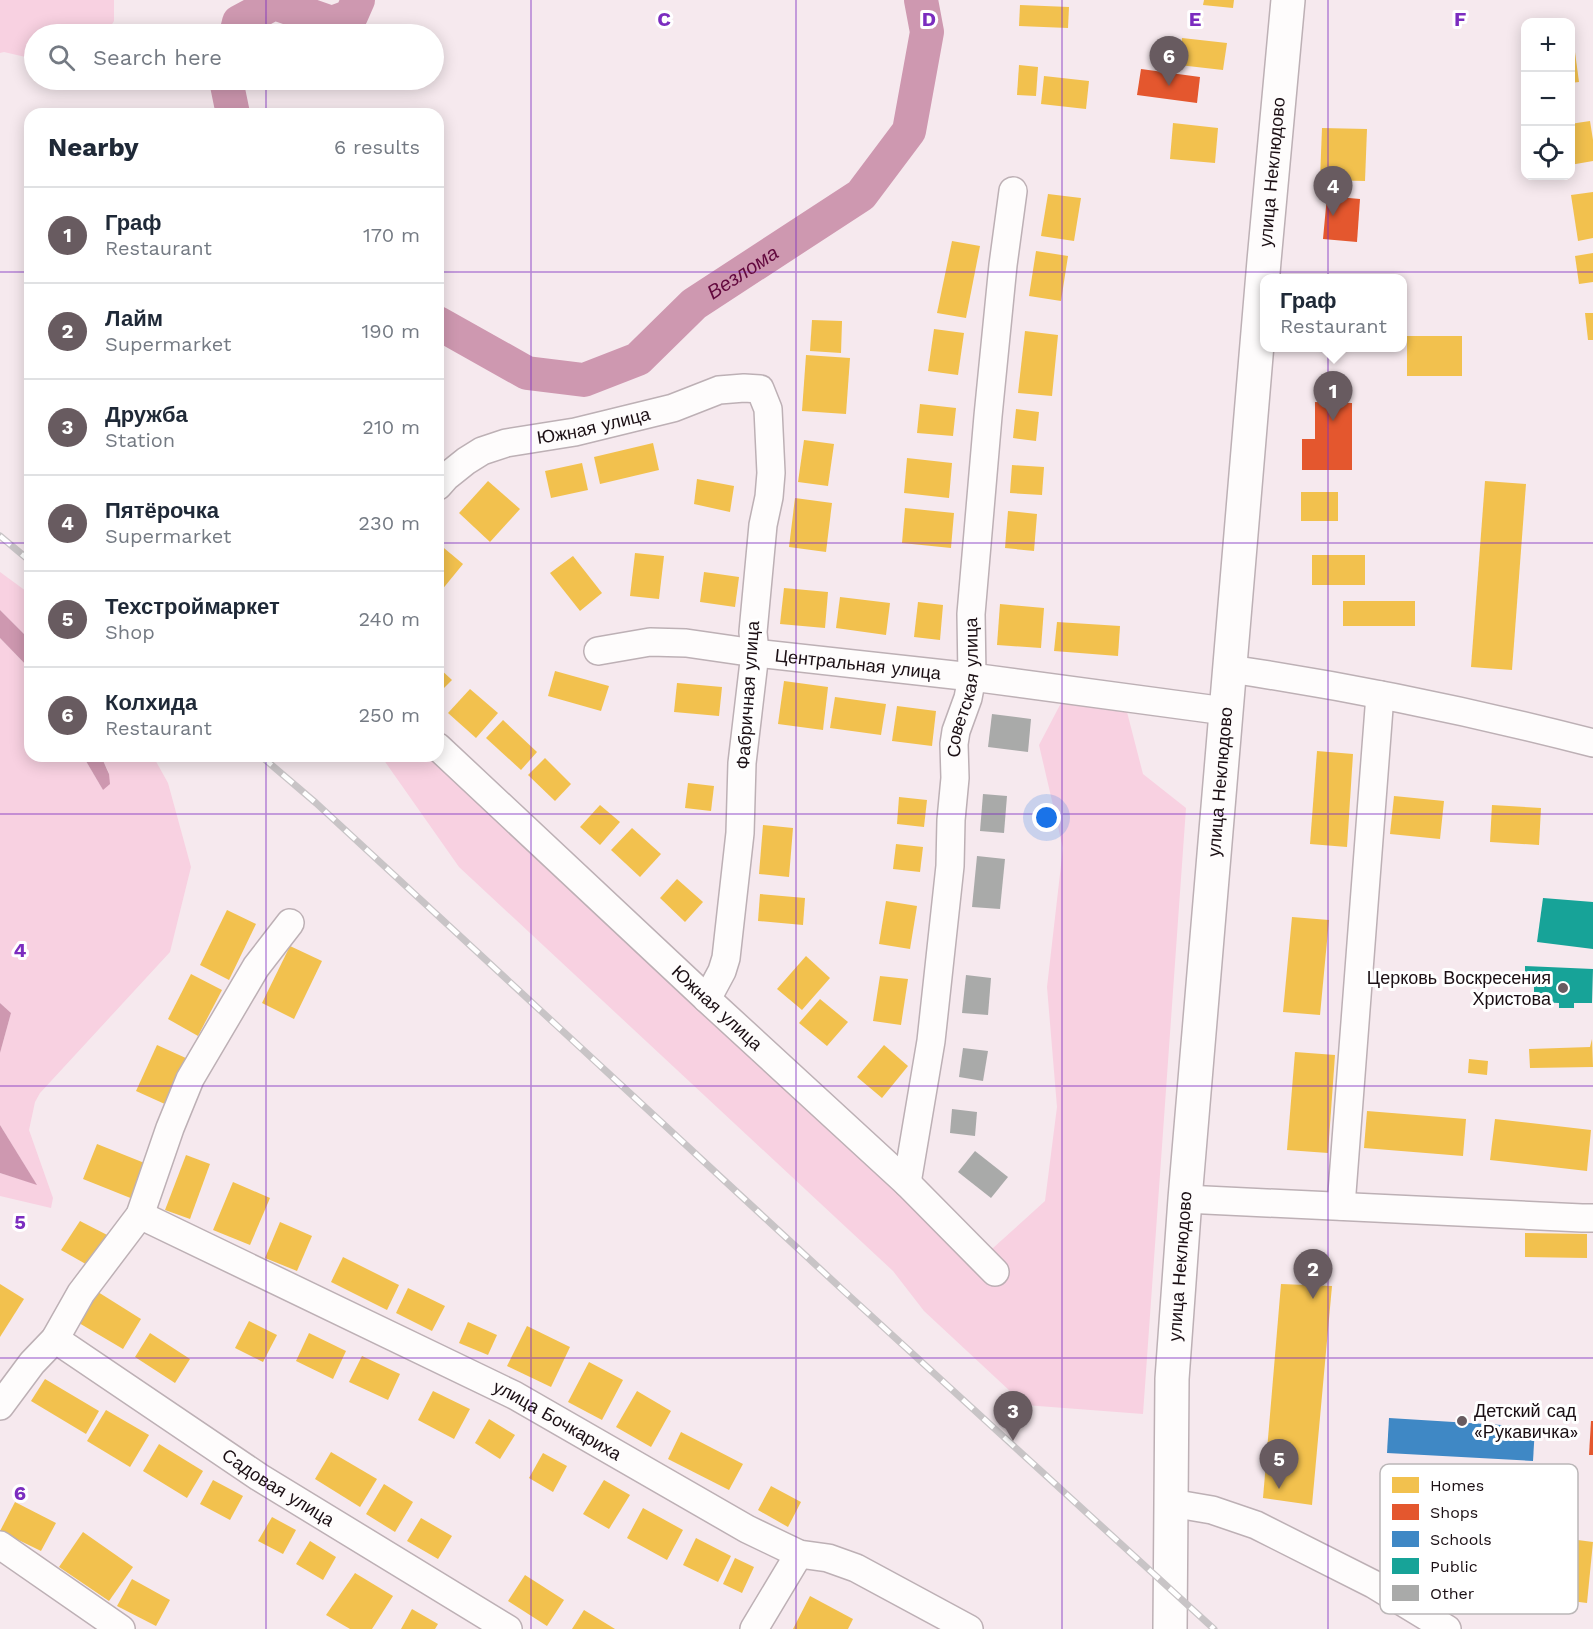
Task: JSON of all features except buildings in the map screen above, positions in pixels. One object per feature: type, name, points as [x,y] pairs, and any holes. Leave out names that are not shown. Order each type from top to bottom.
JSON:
[{"type":"main road","name":"улица Неклюдово","points":[[1263,274],[1288,0]]},
{"type":"main road","name":"улица Неклюдово","points":[[1170,1629],[1172,1379],[1260,309]]},
{"type":"street","name":"Советская улица","points":[[907,1182],[931,1041],[950,866],[951,820],[956,778],[954,744],[972,677],[971,614],[987,416],[1013,191]]},
{"type":"street","name":"Южная улица","points":[[444,481],[466,461],[483,451],[506,443],[575,432],[673,408],[718,390],[760,389]]},
{"type":"street","name":"Фабричная улица","points":[[707,999],[722,971],[726,958],[740,833],[742,763],[755,653],[753,632],[763,525],[771,473],[768,409],[760,389]]},
{"type":"street","name":"Центральная улица","points":[[598,651],[650,642],[686,643],[972,677],[1226,711]]},
{"type":"street","points":[[1230,669],[1306,680],[1380,695],[1526,726],[1593,743]]},
{"type":"street","points":[[1341,1206],[1380,695]]},
{"type":"street","name":"Южная улица","points":[[444,753],[707,999],[907,1182],[994,1272]]},
{"type":"street","points":[[0,1406],[32,1363],[55,1339],[81,1293],[140,1215],[170,1128],[190,1079],[256,967],[290,923]]},
{"type":"street","points":[[1185,1199],[1593,1218]]},
{"type":"street","name":"улица Бочкариха","points":[[140,1215],[514,1395],[747,1529],[799,1554],[828,1558],[856,1568],[969,1629]]},
{"type":"street","name":"Садовая улица","points":[[55,1339],[259,1477],[508,1629]]},
{"type":"street","points":[[1171,1503],[1212,1510],[1257,1525],[1380,1588]]},
{"type":"street","points":[[0,1545],[121,1629]]},
{"type":"street","points":[[754,1629],[799,1554]]},
{"type":"street","points":[[1422,1614],[1447,1629]]},
{"type":"shaded area","points":[[0,0],[114,0],[112,24],[24,24],[24,57],[0,53]]},
{"type":"shaded area","points":[[0,572],[24,590],[24,634],[0,610]]},
{"type":"shaded area","points":[[0,610],[24,634],[24,663],[0,638]]},
{"type":"shaded area","points":[[0,638],[24,663],[24,762],[87,762],[103,790],[109,773],[104,762],[156,762],[168,783],[191,867],[170,952],[40,1093],[35,1102],[29,1130],[53,1198],[51,1208],[0,1196],[0,1173],[36,1184],[0,1125],[0,1053],[11,1013],[0,1003]]},
{"type":"shaded area","points":[[1061,703],[1127,712],[1143,774],[1186,808],[1143,1414],[1025,1405],[924,1311],[893,1271],[459,867],[385,762],[439,762],[942,1233],[993,1248],[1045,1201],[1057,1107],[1047,987],[1063,848],[1039,745]]},
{"type":"shaded area","points":[[87,762],[104,762],[109,774],[110,784],[103,790]]},
{"type":"shaded area","points":[[0,1003],[11,1013],[0,1053]]},
{"type":"shaded area","points":[[0,1125],[37,1185],[0,1173]]},
{"type":"waterway","name":"Везлома","points":[[238,24],[274,3],[332,23],[351,16],[358,0]]},
{"type":"waterway","name":"Везлома","points":[[444,326],[527,373],[584,380],[638,359],[694,304],[861,195],[909,131],[927,32],[921,0]]},
{"type":"waterway","name":"Везлома","points":[[228,90],[232,108]]},
{"type":"railway","points":[[0,536],[24,556]]},
{"type":"railway","points":[[268,762],[316,803],[1214,1629]]},
{"type":"place","name":"Колхида","points":[[1169,86]]},
{"type":"place","name":"Пятёрочка","points":[[1333,216]]},
{"type":"place","name":"Граф","points":[[1333,421]]},
{"type":"place","name":"Церковь Воскресения Христова","points":[[1563,988]]},
{"type":"place","name":"Лайм","points":[[1313,1299]]},
{"type":"place","name":"Детский сад «Рукавичка»","points":[[1462,1421]]},
{"type":"place","name":"Дружба","points":[[1013,1441]]},
{"type":"place","name":"Техстроймаркет","points":[[1279,1489]]}]
